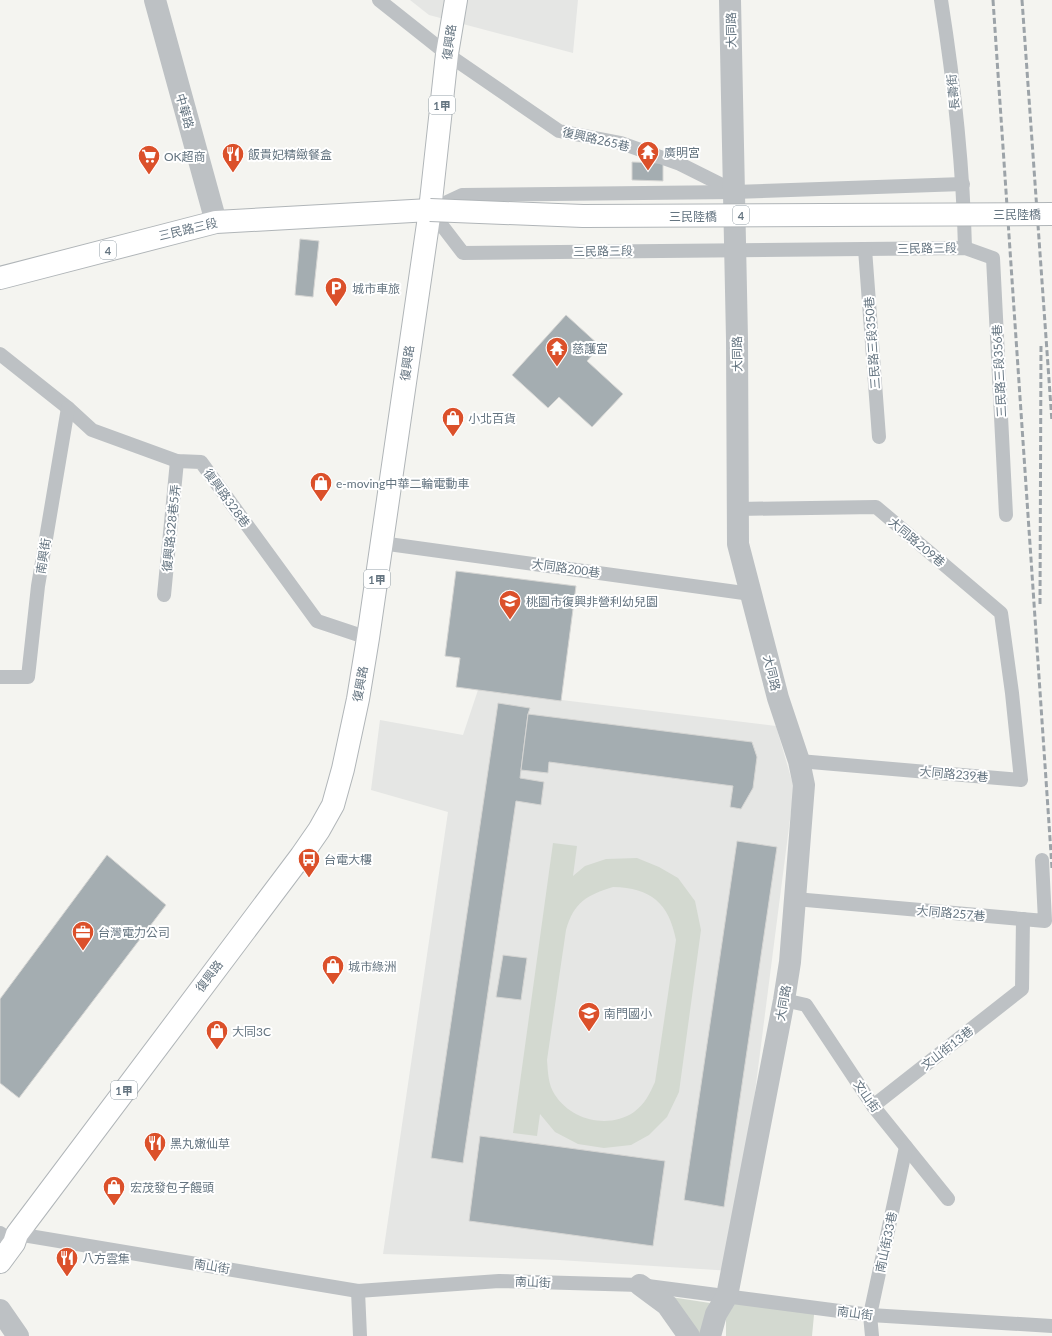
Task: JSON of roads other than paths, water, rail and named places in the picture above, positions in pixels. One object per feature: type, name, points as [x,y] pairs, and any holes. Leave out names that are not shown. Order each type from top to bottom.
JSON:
[{"type":"main road","name":"復興路","points":[[0,1262],[10,1237],[319,830],[333,805],[344,768],[368,638],[430,210],[447,54],[456,0]]},
{"type":"main road","name":"三民路三段","points":[[0,278],[216,222],[430,210]]},
{"type":"main road","name":"三民陸橋","points":[[430,210],[584,216],[1052,214]]},
{"type":"street","name":"中華路","points":[[154,0],[216,222]]},
{"type":"street","name":"大同路","points":[[710,1336],[716,1314],[727,1296],[784,1000],[790,962],[804,785],[799,761],[778,698],[738,544],[735,250],[730,0]]},
{"type":"street","points":[[640,1285],[667,1305],[689,1336]]},
{"type":"street","points":[[0,1310],[18,1336]]},
{"type":"lane","name":"復興路265巷","points":[[379,0],[447,54],[559,131],[621,143],[680,164],[734,192]]},
{"type":"lane","name":"長壽街","points":[[941,0],[948,42],[963,184]]},
{"type":"lane","name":"三民路三段","points":[[963,184],[965,248],[463,253],[430,210],[462,195],[734,192],[963,184]]},
{"type":"lane","name":"三民路三段356巷","points":[[965,248],[993,258],[1006,515]]},
{"type":"lane","name":"三民路三段350巷","points":[[865,249],[879,437]]},
{"type":"lane","name":"復興路328巷","points":[[0,354],[68,408],[92,430],[178,461],[201,462],[317,621],[368,638]]},
{"type":"lane","name":"南興街","points":[[0,677],[28,677],[38,586],[68,408]]},
{"type":"lane","name":"復興路328巷5弄","points":[[164,595],[178,461]]},
{"type":"lane","name":"大同路209巷","points":[[738,510],[876,507],[1001,613],[1012,693]]},
{"type":"lane","name":"大同路200巷","points":[[381,543],[751,594]]},
{"type":"lane","name":"大同路239巷","points":[[799,761],[1021,780],[1012,693]]},
{"type":"lane","name":"大同路257巷","points":[[795,899],[1045,921],[1042,860]]},
{"type":"lane","name":"文山街13巷","points":[[873,1106],[1022,989],[1022,919]]},
{"type":"lane","name":"文山街","points":[[784,1000],[806,1005],[873,1106],[948,1199]]},
{"type":"lane","name":"南山街33巷","points":[[872,1336],[870,1315],[906,1148]]},
{"type":"lane","name":"南山街","points":[[10,1237],[358,1291],[499,1281],[640,1285],[870,1315],[1052,1326]]},
{"type":"lane","points":[[358,1291],[360,1336]]},
{"type":"railway","points":[[993,0],[1052,868]]},
{"type":"railway","points":[[1022,0],[1052,422]]},
{"type":"railway","points":[[1040,604],[1041,344]]},
{"type":"place","name":"廣明宮","points":[[648,172]]},
{"type":"place","name":"飯貴妃精緻餐盒","points":[[233,174]]},
{"type":"place","name":"OK超商","points":[[149,176]]},
{"type":"place","name":"城市車旅","points":[[336,308]]},
{"type":"place","name":"慈護宮","points":[[557,368]]},
{"type":"place","name":"小北百貨","points":[[453,438]]},
{"type":"place","name":"e-moving中華二輪電動車","points":[[321,502]]},
{"type":"place","name":"桃園市復興非營利幼兒園","points":[[510,620]]},
{"type":"place","name":"台電大樓","points":[[309,878]]},
{"type":"place","name":"台灣電力公司","points":[[83,952]]},
{"type":"place","name":"城市綠洲","points":[[333,986]]},
{"type":"place","name":"南門國小","points":[[589,1032]]},
{"type":"place","name":"大同3C","points":[[217,1050]]},
{"type":"place","name":"黑丸嫩仙草","points":[[155,1162]]},
{"type":"place","name":"宏茂發包子饅頭","points":[[114,1206]]},
{"type":"place","name":"八方雲集","points":[[67,1278]]}]
